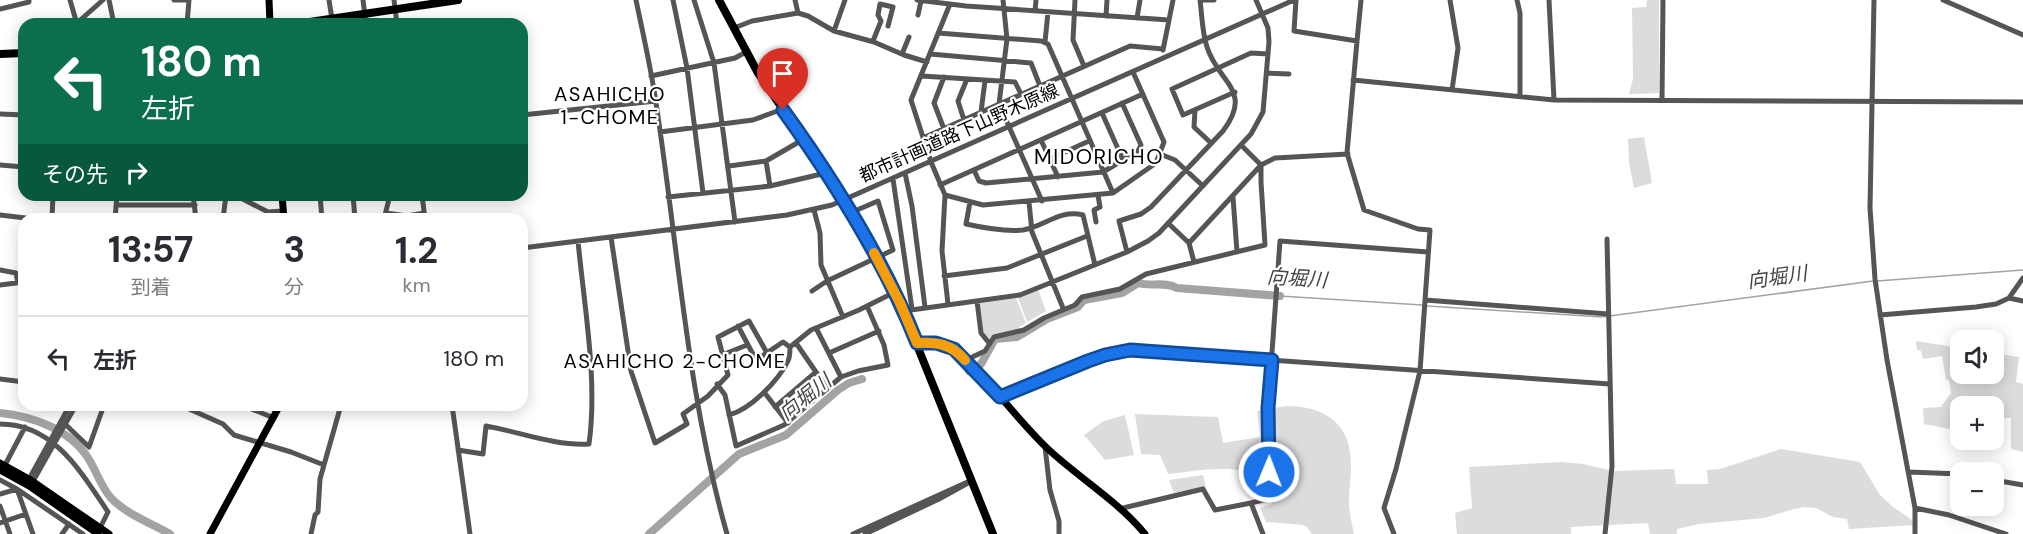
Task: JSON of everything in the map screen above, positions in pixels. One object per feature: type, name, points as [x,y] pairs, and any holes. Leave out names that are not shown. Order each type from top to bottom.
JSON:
[{"type":"highway","points":[[338,18],[364,14],[395,5],[458,0]]},
{"type":"highway","points":[[719,0],[746,52],[826,173],[895,292],[908,310],[917,343],[993,534]]},
{"type":"highway","points":[[0,54],[18,53]]},
{"type":"main road","points":[[269,0],[270,18]]},
{"type":"main road","points":[[917,343],[949,346],[967,361],[1045,447],[1145,534]]},
{"type":"main road","points":[[210,534],[277,411]]},
{"type":"main road","points":[[2,466],[30,482],[99,531],[109,534]]},
{"type":"street","points":[[0,9],[29,2],[29,0]]},
{"type":"street","points":[[69,0],[75,18]]},
{"type":"street","points":[[83,18],[103,0]]},
{"type":"street","points":[[109,0],[113,18]]},
{"type":"street","points":[[174,0],[189,0],[188,18]]},
{"type":"street","points":[[329,0],[332,18]]},
{"type":"street","points":[[363,0],[365,18]]},
{"type":"street","points":[[636,0],[656,101],[672,230],[699,404],[727,534]]},
{"type":"street","points":[[673,0],[687,68],[704,193]]},
{"type":"street","points":[[694,0],[714,63],[724,124],[735,222]]},
{"type":"street","points":[[795,0],[798,13]]},
{"type":"street","points":[[834,31],[845,0]]},
{"type":"street","points":[[918,15],[919,0],[950,4],[966,3],[1004,9],[1169,20]]},
{"type":"street","points":[[1003,0],[1007,39],[999,104],[1042,201]]},
{"type":"street","points":[[1035,11],[1036,0]]},
{"type":"street","points":[[1075,0],[1073,40],[1084,66]]},
{"type":"street","points":[[1106,16],[1107,0]]},
{"type":"street","points":[[1137,18],[1140,0]]},
{"type":"street","points":[[1166,57],[1163,49],[1173,0]]},
{"type":"street","points":[[1127,252],[1119,221],[1145,212],[1223,131],[1231,118],[1235,92],[1216,68],[1205,40],[1201,0],[1214,0]]},
{"type":"street","points":[[893,178],[908,310],[1014,297],[1127,252],[1154,238],[1168,224],[1251,134],[1262,117],[1269,34],[1256,0]]},
{"type":"street","points":[[1295,0],[1293,32],[1357,40]]},
{"type":"street","name":"都市計画道路下山野木原線","points":[[528,247],[735,222],[814,210],[843,201],[1295,0]]},
{"type":"street","points":[[1360,0],[1348,154],[1364,210],[1418,229],[1430,230],[1420,370],[1384,508],[1394,534]]},
{"type":"street","points":[[1450,0],[1458,48],[1452,90]]},
{"type":"street","points":[[1517,0],[1520,13],[1520,96]]},
{"type":"street","points":[[1549,0],[1554,100]]},
{"type":"street","points":[[1662,99],[1663,0]]},
{"type":"street","points":[[1874,0],[1870,208],[1875,281],[1915,508],[1916,534]]},
{"type":"street","points":[[1942,0],[2023,35]]},
{"type":"street","points":[[873,41],[881,21],[878,15],[880,4],[893,8],[888,26]]},
{"type":"street","points":[[948,304],[942,251],[945,195],[931,162],[911,100],[950,4]]},
{"type":"street","points":[[1048,12],[1045,42],[1113,193]]},
{"type":"street","points":[[734,28],[752,21],[798,13],[834,31],[873,41],[927,62]]},
{"type":"street","points":[[939,33],[1045,42]]},
{"type":"street","points":[[902,54],[909,37]]},
{"type":"street","points":[[923,138],[1134,45],[1163,49]]},
{"type":"street","points":[[651,76],[735,58],[746,52]]},
{"type":"street","points":[[1235,92],[1183,115],[1172,88],[1251,53],[1268,54]]},
{"type":"street","points":[[930,54],[1031,63],[1040,86]]},
{"type":"street","points":[[945,195],[983,205],[1113,193],[1156,162],[1164,142],[1133,72]]},
{"type":"street","points":[[1267,73],[1289,74]]},
{"type":"street","points":[[922,76],[1015,82],[1021,94]]},
{"type":"street","points":[[944,77],[934,103],[944,129]]},
{"type":"street","points":[[964,120],[958,100],[967,79]]},
{"type":"street","points":[[1353,80],[1554,100],[2023,102]]},
{"type":"street","points":[[981,112],[985,81]]},
{"type":"street","points":[[940,185],[1143,94]]},
{"type":"street","points":[[528,114],[656,101]]},
{"type":"street","points":[[974,170],[979,181],[986,183],[1103,172],[1138,151],[1140,145],[1122,103]]},
{"type":"street","points":[[660,132],[753,120],[783,110]]},
{"type":"street","points":[[1195,110],[1194,128],[1211,143]]},
{"type":"street","points":[[1102,112],[1123,160]]},
{"type":"street","points":[[0,114],[18,115]]},
{"type":"street","points":[[729,166],[766,161],[804,139]]},
{"type":"street","points":[[1041,140],[1058,177]]},
{"type":"street","points":[[1050,159],[1089,141]]},
{"type":"street","points":[[967,361],[983,352],[994,337],[1021,332],[1064,308],[1075,305],[1082,297],[1120,289],[1146,274],[1266,244],[1261,165],[1241,145]]},
{"type":"street","points":[[1160,154],[1174,160],[1203,186]]},
{"type":"street","points":[[1189,243],[1261,165],[1275,158],[1348,154]]},
{"type":"street","points":[[766,161],[770,186]]},
{"type":"street","points":[[0,165],[18,166]]},
{"type":"street","points":[[668,197],[770,186],[826,173]]},
{"type":"street","points":[[905,173],[912,206],[925,307]]},
{"type":"street","points":[[1096,222],[1094,210],[1100,207],[1098,195]]},
{"type":"street","points":[[1233,196],[1238,252]]},
{"type":"street","points":[[116,201],[116,213]]},
{"type":"street","points":[[195,201],[196,213]]},
{"type":"street","points":[[247,201],[273,213]]},
{"type":"street","points":[[812,291],[875,256],[893,250],[878,201],[850,213]]},
{"type":"street","points":[[970,202],[966,224],[1013,230],[1031,228],[1055,216],[1083,214],[1095,264]]},
{"type":"street","points":[[1029,202],[1031,228],[1064,308]]},
{"type":"street","points":[[116,205],[195,205]]},
{"type":"street","points":[[814,210],[820,233],[821,265],[843,317]]},
{"type":"street","points":[[0,215],[18,216]]},
{"type":"street","points":[[1168,224],[1189,243],[1194,262]]},
{"type":"street","points":[[944,276],[1007,268],[1087,236]]},
{"type":"street","points":[[611,237],[629,363],[655,442],[687,424],[683,414],[699,404],[728,375],[718,337],[749,321],[767,354]]},
{"type":"street","points":[[1605,534],[1612,466],[1607,239]]},
{"type":"street","points":[[458,450],[483,454],[486,426],[516,431],[558,443],[589,444],[592,423],[591,396],[578,241]]},
{"type":"street","points":[[1119,509],[1203,489],[1215,510],[1267,500],[1271,494],[1268,408],[1280,241],[1428,252]]},
{"type":"street","points":[[0,270],[16,273],[18,277]]},
{"type":"street","points":[[1880,315],[1996,304],[2009,298],[2023,278]]},
{"type":"street","points":[[0,285],[18,283]]},
{"type":"street","points":[[790,347],[816,328],[895,292]]},
{"type":"street","points":[[2009,298],[2023,301]]},
{"type":"street","points":[[1425,300],[1608,314]]},
{"type":"street","points":[[977,301],[981,333],[989,343]]},
{"type":"street","points":[[717,384],[725,395],[736,446],[788,423],[841,377],[888,364],[879,331],[867,306]]},
{"type":"street","points":[[738,326],[756,360],[783,342],[790,347]]},
{"type":"street","points":[[816,328],[841,377]]},
{"type":"street","points":[[829,352],[879,331]]},
{"type":"street","points":[[796,343],[826,388]]},
{"type":"street","points":[[722,355],[747,345]]},
{"type":"street","points":[[729,415],[744,408],[764,392],[789,360],[790,347]]},
{"type":"street","points":[[1000,397],[1088,361],[1130,350],[1610,384]]},
{"type":"street","points":[[775,407],[816,372]]},
{"type":"street","points":[[0,379],[18,381]]},
{"type":"street","points":[[764,392],[788,423]]},
{"type":"street","points":[[64,425],[68,411]]},
{"type":"street","points":[[30,482],[72,411]]},
{"type":"street","points":[[64,425],[89,447],[102,411]]},
{"type":"street","points":[[196,411],[223,424],[234,435],[291,452],[324,465]]},
{"type":"street","points":[[257,411],[274,418]]},
{"type":"street","points":[[311,534],[315,515],[318,512],[318,490],[331,447],[338,411]]},
{"type":"street","points":[[453,411],[470,534]]},
{"type":"street","points":[[0,424],[25,428],[54,441],[77,467],[108,512],[99,531]]},
{"type":"street","points":[[2,466],[25,428]]},
{"type":"street","points":[[1045,447],[1050,490],[1059,521],[1059,534]]},
{"type":"street","points":[[1909,472],[1950,474]]},
{"type":"street","points":[[0,480],[83,534]]},
{"type":"street","points":[[853,534],[972,480]]},
{"type":"street","points":[[865,534],[964,487],[972,480]]},
{"type":"street","points":[[2004,482],[2023,485]]},
{"type":"street","points":[[0,495],[17,489]]},
{"type":"street","points":[[17,489],[33,534]]},
{"type":"street","points":[[1251,503],[1263,534]]},
{"type":"street","points":[[0,506],[3,522],[10,534]]},
{"type":"street","points":[[1915,508],[1949,515],[2006,534]]},
{"type":"street","points":[[3,522],[26,514]]},
{"type":"street","points":[[62,534],[69,524]]},
{"type":"shaded area","points":[[1647,0],[1659,0],[1659,93],[1629,94],[1633,79],[1632,8],[1646,7]]},
{"type":"shaded area","points":[[1644,137],[1652,183],[1634,188],[1629,163],[1628,139]]},
{"type":"shaded area","points":[[1038,289],[1046,311],[1027,322],[1018,298]]},
{"type":"shaded area","points":[[1016,298],[1026,323],[1019,327],[1021,330],[989,340],[982,333],[979,302]]},
{"type":"shaded area","points":[[1916,341],[1950,346],[1950,384],[2004,384],[2004,355],[2019,357],[2016,382],[2023,384],[2023,452],[2011,449],[2011,418],[2004,418],[2004,396],[1950,396],[1950,429],[1924,424],[1923,408],[1941,407],[1951,393],[1942,356],[1923,359],[1921,351],[1917,350]]},
{"type":"shaded area","points":[[1287,406],[1313,409],[1333,420],[1341,428],[1350,450],[1349,506],[1354,534],[1312,534],[1303,525],[1266,522],[1260,508],[1272,504],[1270,490],[1260,478],[1249,472],[1221,469],[1168,474],[1160,455],[1141,454],[1135,414],[1218,417],[1223,443],[1260,437],[1257,411]]},
{"type":"shaded area","points":[[1125,415],[1134,455],[1105,460],[1084,435],[1104,421]]},
{"type":"shaded area","points":[[1781,449],[1860,462],[1880,495],[1912,520],[1914,525],[1849,529],[1847,519],[1833,517],[1816,508],[1804,507],[1764,518],[1699,524],[1677,529],[1677,534],[1650,534],[1648,523],[1571,527],[1571,534],[1457,534],[1455,513],[1472,508],[1469,467],[1562,462],[1613,471],[1674,469],[1676,484],[1708,484],[1707,470],[1720,469]]},
{"type":"shaded area","points":[[1203,475],[1206,487],[1174,493],[1169,480]]},
{"type":"waterway","name":"向堀川","points":[[1877,281],[2023,270]]},
{"type":"waterway","name":"向堀川","points":[[1427,306],[1602,317],[1873,281]]},
{"type":"waterway","name":"向堀川","points":[[969,371],[981,364],[995,339],[1017,337],[1047,319],[1078,307],[1084,300],[1122,293],[1138,283],[1280,296]]},
{"type":"waterway","name":"向堀川","points":[[1280,296],[1422,305]]},
{"type":"waterway","name":"向堀川","points":[[649,534],[739,454],[786,435],[838,390],[862,379]]},
{"type":"waterway","name":"向堀川","points":[[0,413],[37,421],[71,439],[88,458],[104,489],[117,504],[131,514],[170,534]]},
{"type":"slow traffic","points":[[874,253],[900,303],[917,343],[949,346],[965,360]]},
{"type":"district","name":"ASAHICHO 1-CHOME","points":[[610,106]]},
{"type":"district","name":"MIDORICHO","points":[[1099,157]]},
{"type":"district","name":"ASAHICHO 2-CHOME","points":[[675,361]]},
{"type":"route","points":[[783,110],[820,163],[875,256],[900,303],[917,343],[936,343],[954,349],[1000,397],[1088,361],[1120,351],[1272,360],[1268,408],[1269,472]]}]
